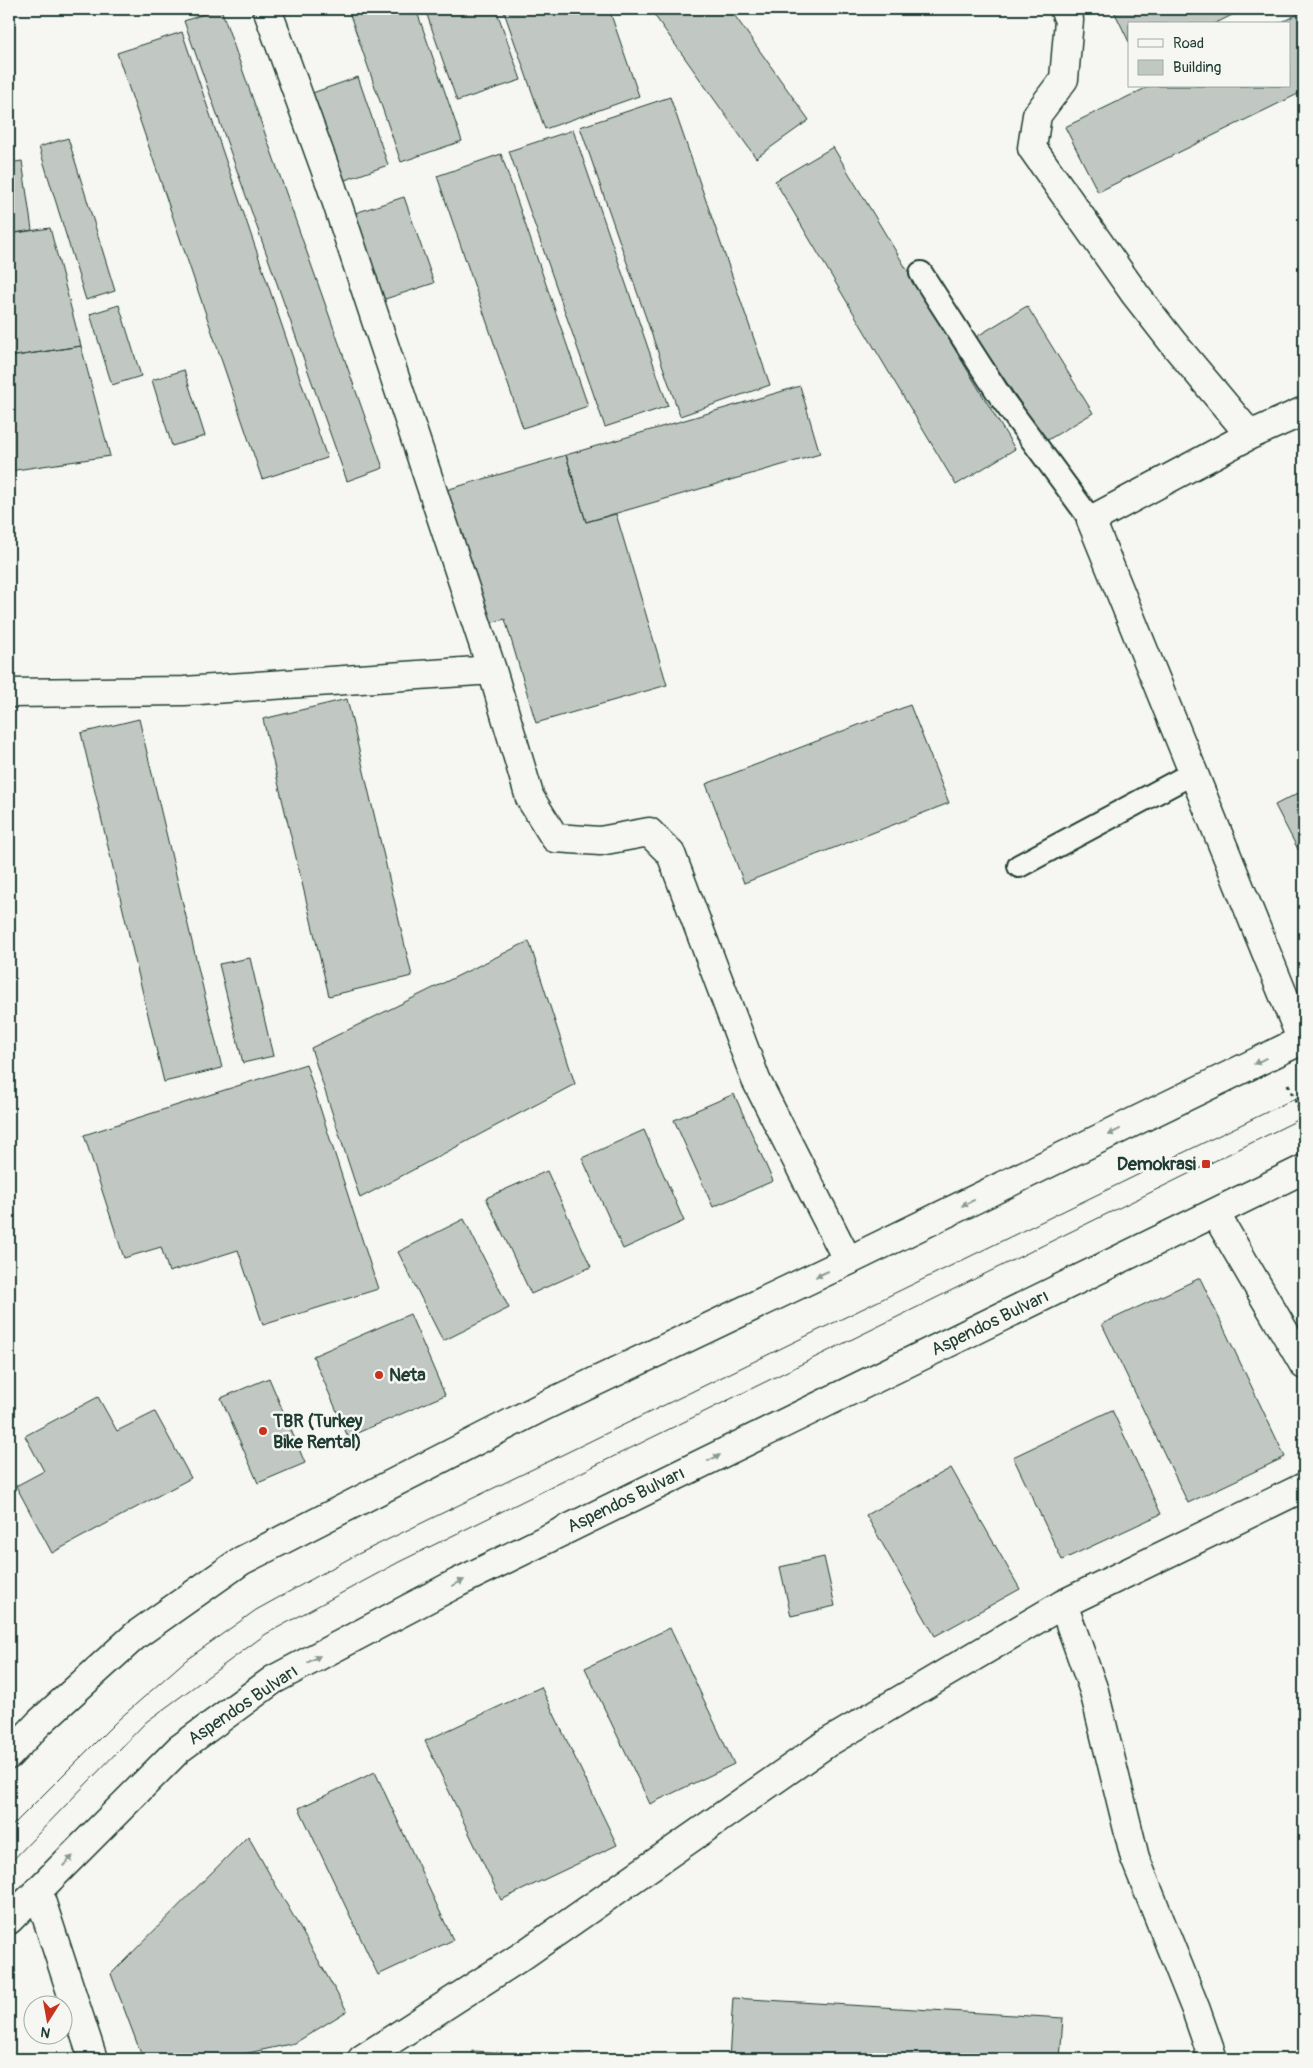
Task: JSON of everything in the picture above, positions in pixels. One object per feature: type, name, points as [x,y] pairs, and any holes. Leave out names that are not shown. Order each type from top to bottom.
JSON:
[{"type":"street","points":[[268,9],[331,185],[492,670],[530,798],[555,838],[600,841],[648,832],[671,854],[756,1080],[848,1261]]},
{"type":"street","points":[[1064,9],[1069,20],[1064,78],[1037,115],[1032,148],[1141,301],[1174,344],[1250,435]]},
{"type":"street","points":[[9,1755],[39,1723],[136,1635],[242,1561],[535,1410],[848,1261],[1303,1040],[1091,520],[1250,435],[1304,411]]},
{"type":"street","points":[[9,693],[184,691],[492,670]]},
{"type":"street","name":"Aspendos Bulvarı","points":[[9,1920],[179,1749],[273,1680],[457,1583],[1304,1169]]},
{"type":"street","points":[[1215,1213],[1304,1365]]},
{"type":"street","points":[[362,2059],[522,1956],[827,1743],[1063,1604],[1304,1487]]},
{"type":"street","points":[[1063,1604],[1094,1691],[1135,1858],[1196,2010],[1213,2059]]},
{"type":"street","points":[[38,1891],[93,2059]]},
{"type":"lane","points":[[921,273],[1002,399],[1091,520]]},
{"type":"lane","points":[[1019,866],[1193,773]]},
{"type":"path","points":[[1274,1054],[1304,1120]]},
{"type":"building","points":[[221,9],[383,468],[347,481],[184,21]]},
{"type":"building","points":[[348,9],[416,9],[462,141],[401,162]]},
{"type":"building","points":[[425,9],[496,9],[521,80],[457,101]]},
{"type":"building","points":[[503,9],[609,9],[639,96],[545,129]]},
{"type":"building","points":[[650,9],[730,9],[809,120],[756,158]]},
{"type":"building","points":[[1113,9],[1244,9],[1218,22],[1128,22],[1128,40]]},
{"type":"building","points":[[1304,11],[1304,91],[1098,192],[1065,127],[1146,88],[1290,88],[1290,22],[1282,22]]},
{"type":"building","points":[[182,32],[327,458],[262,479],[117,53]]},
{"type":"building","points":[[358,77],[388,165],[331,185],[301,97]]},
{"type":"building","points":[[670,97],[770,385],[680,416],[580,127]]},
{"type":"building","points":[[573,130],[668,406],[605,427],[509,151]]},
{"type":"building","points":[[68,138],[115,291],[86,300],[39,147]]},
{"type":"building","points":[[833,147],[1015,449],[956,485],[775,181]]},
{"type":"building","points":[[501,154],[588,406],[523,428],[437,176]]},
{"type":"building","points":[[22,161],[32,230],[9,234],[9,163]]},
{"type":"building","points":[[404,197],[434,283],[376,302],[346,216]]},
{"type":"building","points":[[50,228],[81,346],[9,357],[9,234]]},
{"type":"building","points":[[119,305],[141,376],[112,385],[90,314]]},
{"type":"building","points":[[1027,306],[1093,413],[1046,441],[976,337]]},
{"type":"building","points":[[81,346],[110,456],[9,471],[9,357]]},
{"type":"building","points":[[184,370],[205,436],[172,446],[152,380]]},
{"type":"building","points":[[800,386],[820,454],[586,522],[566,455]]},
{"type":"building","points":[[566,455],[586,522],[616,514],[667,685],[536,723],[505,619],[478,626],[439,492]]},
{"type":"building","points":[[347,699],[412,976],[329,996],[263,719]]},
{"type":"building","points":[[910,705],[949,803],[744,883],[706,784]]},
{"type":"building","points":[[139,719],[222,1068],[164,1082],[81,733]]},
{"type":"building","points":[[1304,790],[1304,861],[1275,805]]},
{"type":"building","points":[[529,941],[575,1084],[360,1198],[311,1048]]},
{"type":"building","points":[[250,958],[273,1056],[243,1063],[219,964]]},
{"type":"building","points":[[306,1064],[378,1289],[263,1325],[238,1250],[169,1272],[161,1247],[124,1258],[84,1135]]},
{"type":"building","points":[[734,1094],[773,1181],[713,1207],[674,1120]]},
{"type":"building","points":[[644,1130],[684,1221],[623,1249],[582,1158]]},
{"type":"building","points":[[547,1171],[591,1267],[531,1294],[486,1198]]},
{"type":"building","points":[[464,1219],[509,1308],[443,1341],[398,1252]]},
{"type":"building","points":[[1200,1278],[1285,1457],[1188,1503],[1102,1324]]},
{"type":"building","name":"Neta","points":[[410,1314],[445,1395],[348,1437],[313,1356]]},
{"type":"building","name":"TBR (Turkey Bike Rental)","points":[[269,1378],[305,1463],[258,1483],[221,1398]]},
{"type":"building","points":[[98,1397],[117,1431],[155,1412],[191,1478],[52,1553],[16,1486],[44,1471],[25,1436]]},
{"type":"building","points":[[1112,1410],[1161,1514],[1062,1560],[1013,1457]]},
{"type":"building","points":[[951,1468],[1020,1589],[935,1636],[866,1515]]},
{"type":"building","points":[[824,1557],[835,1606],[791,1616],[780,1567]]},
{"type":"building","points":[[670,1628],[734,1764],[650,1804],[585,1668]]},
{"type":"building","points":[[541,1687],[617,1845],[501,1900],[425,1741]]},
{"type":"building","points":[[375,1772],[453,1940],[378,1975],[299,1808]]},
{"type":"building","points":[[248,1836],[347,2011],[295,2043],[220,2059],[143,2059],[111,1974]]},
{"type":"building","points":[[733,1998],[1063,2018],[1060,2059],[729,2059]]},
{"type":"building","points":[[472,2051],[626,2059],[471,2059]]},
{"type":"tram line","points":[[9,1829],[118,1720],[186,1660],[256,1610],[352,1557],[1304,1094]]},
{"type":"tram line","points":[[9,1864],[146,1722],[266,1634],[399,1562],[1304,1117]]},
{"type":"place","name":"Demokrasi","points":[[1206,1164]]},
{"type":"place","name":"Neta","points":[[379,1375]]},
{"type":"place","name":"TBR (Turkey Bike Rental)","points":[[263,1431]]}]
